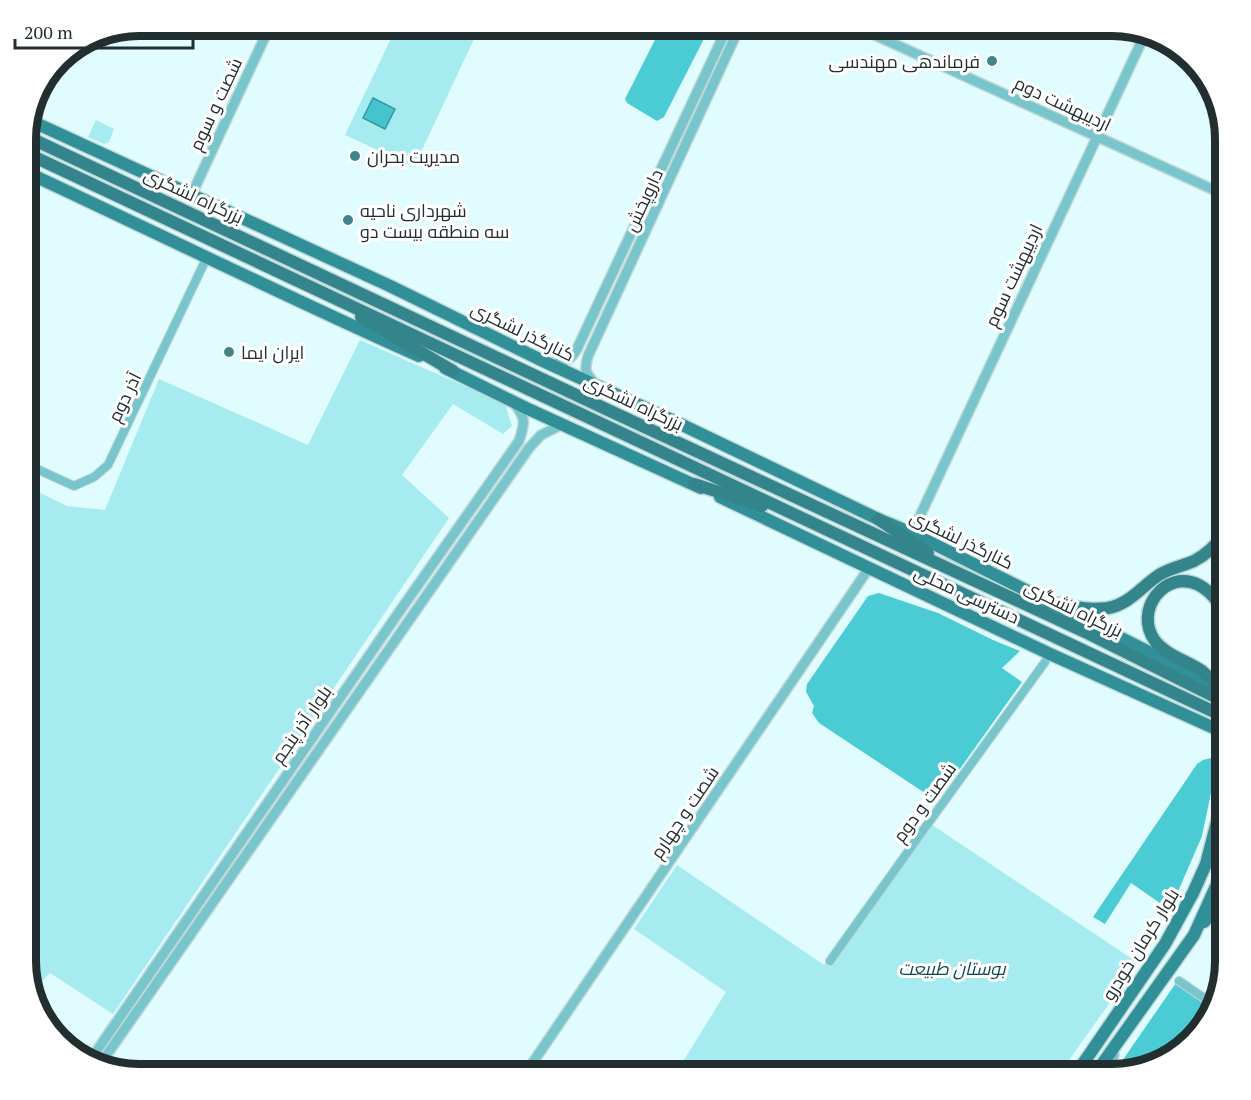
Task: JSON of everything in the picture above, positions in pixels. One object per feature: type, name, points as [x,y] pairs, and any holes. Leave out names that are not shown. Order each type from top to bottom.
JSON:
[{"type":"highway","name":"بزرگراه لشگری","points":[[36,141],[1085,632],[1215,697]]},
{"type":"highway","name":"بزرگراه لشگری","points":[[36,158],[1215,710]]},
{"type":"highway","points":[[320,291],[453,371]]},
{"type":"highway","points":[[694,484],[821,526]]},
{"type":"highway","points":[[878,519],[973,580]]},
{"type":"highway","points":[[1048,602],[1097,609],[1112,607],[1125,602],[1157,576],[1195,561],[1215,545]]},
{"type":"highway","points":[[1215,599],[1206,589],[1194,583],[1178,582],[1164,587],[1155,594],[1148,616],[1149,627],[1155,641],[1167,651],[1203,672],[1215,683]]},
{"type":"main road","name":"کنارگذر لشگری","points":[[38,124],[390,286],[545,362],[912,533],[1215,686]]},
{"type":"main road","points":[[36,177],[324,314],[453,371],[514,402],[694,484]]},
{"type":"main road","name":"دسترسی محلی","points":[[694,484],[1050,654],[1215,728]]},
{"type":"main road","name":"بلوار کرمان خودرو","points":[[1083,1064],[1165,944],[1206,864],[1215,829]]},
{"type":"main road","name":"بلوار کرمان خودرو","points":[[1103,1064],[1194,935],[1215,888]]},
{"type":"main road","points":[[1194,935],[1215,909]]},
{"type":"street","name":"شصت و سوم","points":[[191,195],[265,36]]},
{"type":"street","name":"داروپخش","points":[[578,349],[723,36]]},
{"type":"street","name":"داروپخش","points":[[588,356],[736,36]]},
{"type":"street","name":"اردیبهشت دوم","points":[[877,36],[1215,190]]},
{"type":"street","name":"اردیبهشت سوم","points":[[912,533],[1142,41]]},
{"type":"street","name":"آذر دوم","points":[[36,469],[74,486],[94,477],[108,465],[207,257]]},
{"type":"street","points":[[578,349],[580,354],[588,356],[585,365],[586,373],[596,386]]},
{"type":"street","points":[[545,362],[564,363],[578,349]]},
{"type":"street","name":"بلوار آذر پنجم","points":[[95,1054],[383,634],[519,441],[524,427],[524,416],[514,402]]},
{"type":"street","name":"بلوار آذر پنجم","points":[[105,1058],[529,448],[541,435],[561,424]]},
{"type":"street","name":"شصت و چهارم","points":[[532,1064],[869,568]]},
{"type":"street","name":"شصت و دوم","points":[[830,962],[1045,662]]},
{"type":"street","points":[[148,976],[156,983]]},
{"type":"street","points":[[1179,981],[1207,1000]]},
{"type":"street","points":[[1109,1064],[1120,1041]]},
{"type":"green space","points":[[392,36],[475,36],[414,167],[345,135]]},
{"type":"green space","points":[[96,120],[114,129],[109,142],[104,144],[88,137]]},
{"type":"green space","points":[[360,340],[505,404],[512,426],[503,434],[453,404],[402,475],[449,518],[113,1014],[50,973],[39,985],[36,968],[36,491],[67,506],[105,510],[159,379],[308,445]]},
{"type":"green space","name":"بوستان طبیعت","points":[[925,820],[1138,963],[1066,1064],[688,1064],[684,1060],[726,992],[634,929],[677,865],[824,965]]},
{"type":"shaded area","points":[[657,36],[705,36],[664,117],[657,121],[627,103],[625,99]]},
{"type":"shaded area","points":[[373,98],[395,109],[385,129],[363,118]]},
{"type":"shaded area","points":[[879,593],[938,613],[1020,651],[1002,668],[1022,682],[937,801],[819,723],[812,713],[814,706],[806,692],[807,684],[868,596]]},
{"type":"shaded area","points":[[1213,745],[1212,788],[1202,836],[1170,910],[1131,883],[1105,924],[1093,917],[1197,764],[1211,758]]},
{"type":"shaded area","points":[[1176,983],[1205,1004],[1185,1034],[1169,1047],[1152,1056],[1121,1063]]},
{"type":"place","name":"فرماندهی مهندسی","points":[[992,61]]},
{"type":"place","name":"مدیریت بحران","points":[[355,156]]},
{"type":"place","name":"شهرداری ناحیه سه منطقه بیست دو","points":[[348,220]]},
{"type":"place","name":"ایران ایما","points":[[229,352]]}]
